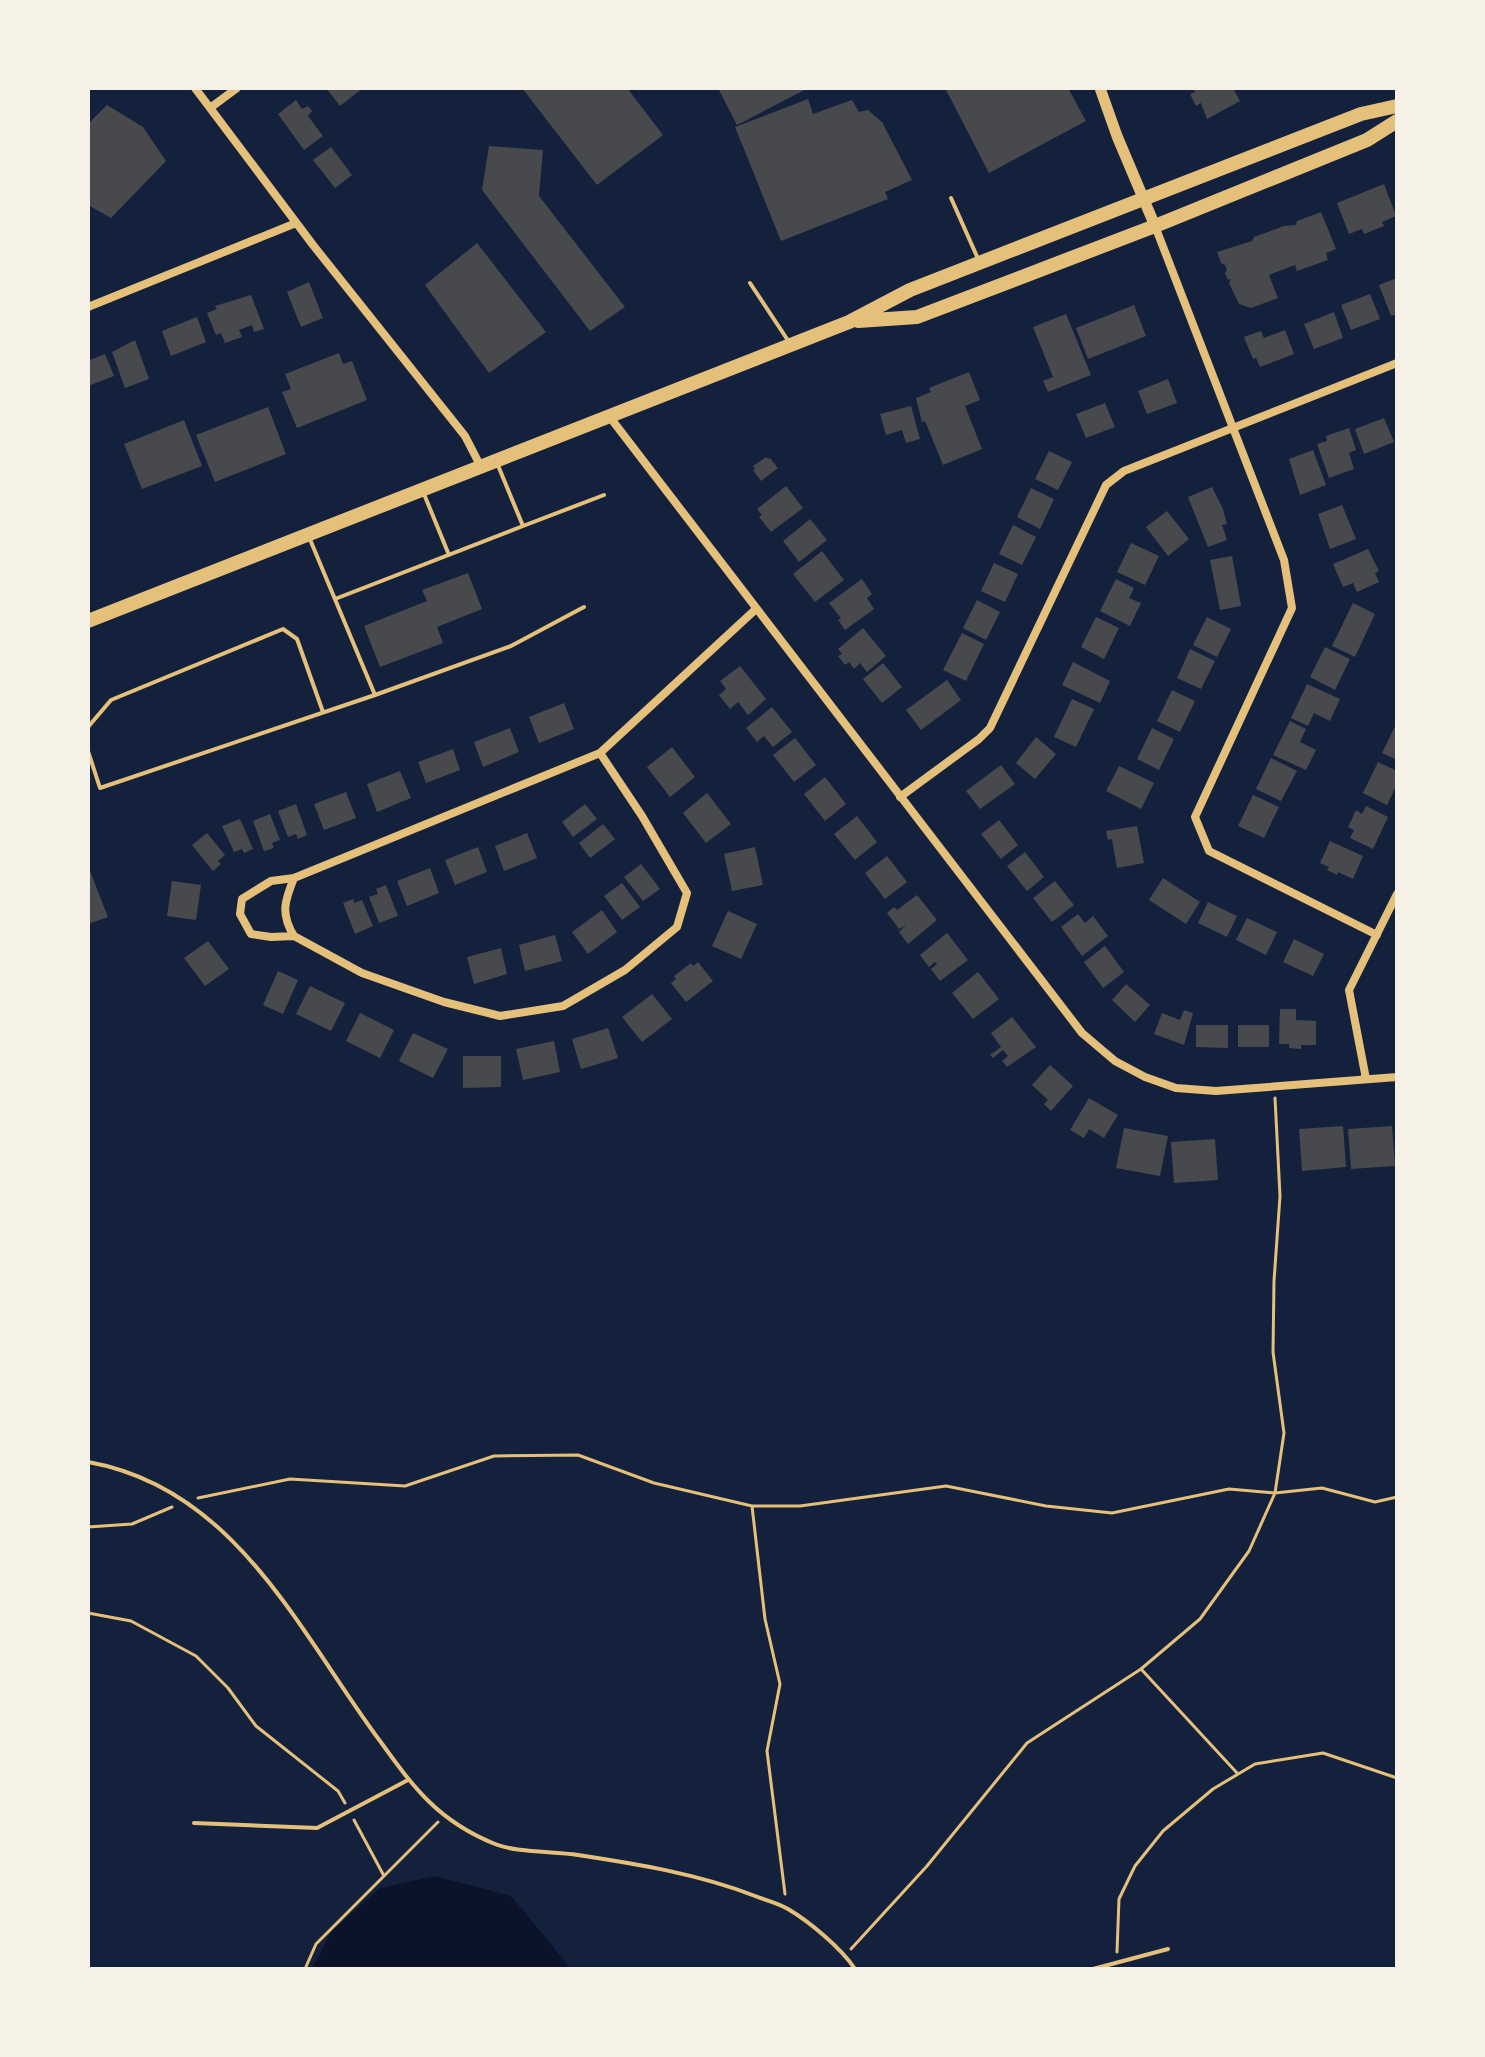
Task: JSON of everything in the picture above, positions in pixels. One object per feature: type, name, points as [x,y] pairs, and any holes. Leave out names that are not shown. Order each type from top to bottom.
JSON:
[{"type":"main road","points":[[88,621],[849,322],[910,290],[1361,114],[1397,106]]},
{"type":"main road","points":[[849,322],[917,317],[1155,226],[1367,140],[1397,121]]},
{"type":"street","points":[[195,88],[296,223],[465,436],[481,467]]},
{"type":"street","points":[[210,108],[237,88]]},
{"type":"street","points":[[1100,88],[1284,560],[1292,608],[1195,817],[1209,851],[1377,935]]},
{"type":"street","points":[[88,307],[296,223]]},
{"type":"street","points":[[900,797],[990,728],[1106,485],[1124,471],[1397,363]]},
{"type":"street","points":[[609,416],[1082,1033],[1115,1061],[1145,1077],[1176,1088],[1216,1091],[1397,1077]]},
{"type":"street","points":[[294,936],[251,934],[240,914],[242,899],[271,881],[294,878],[600,753],[756,609]]},
{"type":"street","points":[[294,878],[284,903],[285,921],[294,936],[362,973],[444,1002],[500,1016],[563,1006],[625,970],[677,927],[687,893],[642,816],[600,753]]},
{"type":"street","points":[[1366,1079],[1349,990],[1397,894]]},
{"type":"lane","points":[[951,198],[980,263]]},
{"type":"lane","points":[[750,283],[790,344]]},
{"type":"lane","points":[[496,461],[523,526]]},
{"type":"lane","points":[[422,489],[449,555]]},
{"type":"lane","points":[[335,599],[604,495]]},
{"type":"lane","points":[[308,535],[375,695]]},
{"type":"lane","points":[[88,751],[100,788],[511,646],[584,607]]},
{"type":"lane","points":[[88,727],[111,700],[283,629],[297,639],[323,712]]},
{"type":"lane","points":[[88,1462],[139,1474],[186,1500],[218,1526],[279,1592],[346,1696],[408,1780],[443,1817],[497,1845],[578,1855],[729,1886],[788,1908],[846,1955],[855,1969]]},
{"type":"lane","points":[[194,1823],[317,1828],[408,1780]]},
{"type":"lane","points":[[1093,1969],[1168,1949]]},
{"type":"path","points":[[846,1955],[927,1866],[1027,1743],[1141,1669],[1200,1619],[1249,1551],[1275,1493],[1284,1433],[1273,1352],[1280,1196],[1274,1086]]},
{"type":"path","points":[[88,1527],[132,1524],[186,1500],[290,1479],[405,1486],[494,1456],[578,1455],[654,1483],[752,1506],[800,1506],[946,1486],[1046,1506],[1112,1513],[1229,1489],[1275,1493],[1322,1488],[1375,1502],[1397,1497]]},
{"type":"path","points":[[752,1506],[765,1619],[780,1684],[767,1751],[788,1908]]},
{"type":"path","points":[[88,1613],[131,1621],[196,1656],[228,1688],[256,1726],[338,1791],[384,1876]]},
{"type":"path","points":[[1141,1669],[1238,1774]]},
{"type":"path","points":[[1117,1963],[1119,1899],[1135,1866],[1163,1831],[1213,1789],[1255,1764],[1323,1753],[1397,1778]]},
{"type":"path","points":[[305,1969],[316,1944],[443,1817]]},
{"type":"water","points":[[435,1876],[511,1896],[569,1969],[312,1969],[331,1932],[380,1888]]},
{"type":"building","points":[[326,88],[363,88],[340,106]]},
{"type":"building","points":[[522,88],[627,88],[663,135],[597,185]]},
{"type":"building","points":[[718,88],[808,88],[737,125]]},
{"type":"building","points":[[945,88],[1068,88],[1086,121],[989,173]]},
{"type":"building","points":[[1193,88],[1233,88],[1240,101],[1207,119],[1201,103],[1196,106],[1190,94],[1195,92]]},
{"type":"building","points":[[808,99],[813,114],[852,100],[859,112],[868,110],[882,122],[912,180],[885,192],[888,199],[781,241],[735,127]]},
{"type":"building","points":[[296,100],[302,109],[308,106],[312,111],[308,116],[323,136],[304,150],[278,114]]},
{"type":"building","points":[[107,105],[143,127],[166,161],[111,218],[88,205],[88,124]]},
{"type":"building","points":[[489,146],[543,150],[539,196],[625,307],[590,331],[482,190]]},
{"type":"building","points":[[331,147],[352,175],[335,188],[313,160]]},
{"type":"building","points":[[1384,184],[1396,216],[1382,222],[1384,226],[1364,234],[1362,229],[1349,234],[1337,203]]},
{"type":"building","points":[[1321,212],[1336,249],[1326,253],[1328,260],[1297,271],[1295,265],[1269,275],[1278,298],[1251,308],[1239,304],[1217,252],[1252,241],[1254,237],[1284,226],[1296,225],[1297,221]]},
{"type":"building","points":[[477,243],[546,332],[489,373],[425,285]]},
{"type":"building","points":[[1397,278],[1397,314],[1391,316],[1379,285]]},
{"type":"building","points":[[309,282],[323,318],[301,327],[287,292]]},
{"type":"building","points":[[1370,294],[1380,319],[1351,330],[1341,305]]},
{"type":"building","points":[[251,295],[264,329],[254,332],[252,325],[239,330],[242,337],[225,343],[221,333],[216,335],[207,313],[217,309],[215,306]]},
{"type":"building","points":[[1134,305],[1146,336],[1088,359],[1076,328]]},
{"type":"building","points":[[1334,312],[1343,338],[1314,349],[1304,324]]},
{"type":"building","points":[[1066,314],[1091,375],[1048,392],[1043,381],[1053,377],[1033,327]]},
{"type":"building","points":[[197,317],[206,342],[171,356],[162,331]]},
{"type":"building","points":[[1285,330],[1294,354],[1260,367],[1256,358],[1253,359],[1244,337],[1261,331],[1264,338]]},
{"type":"building","points":[[135,340],[149,379],[125,388],[112,352]]},
{"type":"building","points":[[339,353],[343,364],[352,361],[367,400],[297,428],[282,392],[291,389],[285,374]]},
{"type":"building","points":[[105,354],[114,376],[88,386],[88,355],[90,360]]},
{"type":"building","points":[[969,372],[980,400],[965,406],[982,449],[943,465],[925,421],[922,422],[916,398],[931,392],[929,388]]},
{"type":"building","points":[[1168,379],[1177,403],[1147,414],[1138,391]]},
{"type":"building","points":[[1105,403],[1115,427],[1086,438],[1076,414]]},
{"type":"building","points":[[911,406],[920,439],[906,443],[902,430],[886,435],[880,414]]},
{"type":"building","points":[[268,407],[286,454],[215,482],[196,435]]},
{"type":"building","points":[[1384,418],[1394,442],[1364,454],[1355,429]]},
{"type":"building","points":[[184,420],[202,466],[142,489],[124,444]]},
{"type":"building","points":[[1349,428],[1356,450],[1349,453],[1354,469],[1329,478],[1317,444],[1327,441],[1326,436]]},
{"type":"building","points":[[1313,450],[1326,485],[1300,495],[1289,459]]},
{"type":"building","points":[[1049,451],[1072,462],[1058,490],[1035,479]]},
{"type":"building","points":[[766,457],[778,468],[761,481],[753,466]]},
{"type":"building","points":[[786,486],[803,508],[771,532],[759,517],[762,515],[757,509]]},
{"type":"building","points":[[1212,487],[1223,509],[1227,524],[1222,525],[1227,540],[1208,547],[1188,497]]},
{"type":"building","points":[[1031,488],[1054,499],[1040,529],[1017,517]]},
{"type":"building","points":[[1342,505],[1356,539],[1330,549],[1318,514]]},
{"type":"building","points":[[1167,511],[1189,539],[1168,556],[1146,527]]},
{"type":"building","points":[[810,519],[827,540],[799,562],[783,541]]},
{"type":"building","points":[[1013,525],[1036,537],[1022,565],[999,554]]},
{"type":"building","points":[[1131,543],[1159,556],[1145,585],[1117,572]]},
{"type":"building","points":[[1368,549],[1379,571],[1375,573],[1379,582],[1357,592],[1353,583],[1343,587],[1333,564]]},
{"type":"building","points":[[822,551],[844,580],[815,602],[793,574]]},
{"type":"building","points":[[1232,556],[1241,606],[1220,610],[1210,560]]},
{"type":"building","points":[[994,563],[1018,574],[1005,602],[981,591]]},
{"type":"building","points":[[468,573],[482,609],[437,627],[443,643],[380,667],[364,626],[427,601],[422,590]]},
{"type":"building","points":[[862,579],[872,594],[867,598],[874,609],[845,630],[838,620],[841,618],[829,603]]},
{"type":"building","points":[[1116,579],[1134,588],[1129,598],[1141,603],[1130,626],[1100,611]]},
{"type":"building","points":[[977,600],[1000,612],[986,640],[963,628]]},
{"type":"building","points":[[1353,603],[1375,614],[1355,657],[1332,646]]},
{"type":"building","points":[[1096,617],[1119,628],[1104,659],[1081,647]]},
{"type":"building","points":[[1207,617],[1231,629],[1217,657],[1193,645]]},
{"type":"building","points":[[863,628],[886,656],[867,672],[860,663],[854,669],[849,662],[845,665],[838,656],[842,654],[838,649]]},
{"type":"building","points":[[962,633],[984,644],[966,681],[943,670]]},
{"type":"building","points":[[1325,647],[1350,659],[1335,690],[1310,677]]},
{"type":"building","points":[[1190,649],[1215,661],[1201,689],[1177,678]]},
{"type":"building","points":[[1073,662],[1110,681],[1100,703],[1062,685]]},
{"type":"building","points":[[883,663],[902,687],[882,703],[863,679]]},
{"type":"building","points":[[740,666],[766,699],[748,715],[738,702],[730,709],[719,695],[726,689],[720,681]]},
{"type":"building","points":[[947,680],[961,700],[921,730],[906,710]]},
{"type":"building","points":[[1307,684],[1340,699],[1330,721],[1314,713],[1308,726],[1291,718]]},
{"type":"building","points":[[1172,690],[1195,701],[1180,732],[1157,721]]},
{"type":"building","points":[[1072,699],[1094,709],[1076,747],[1054,737]]},
{"type":"building","points":[[564,703],[574,729],[539,743],[529,717]]},
{"type":"building","points":[[772,707],[792,732],[773,747],[764,736],[757,742],[746,728]]},
{"type":"building","points":[[1290,721],[1306,729],[1300,742],[1316,750],[1306,770],[1273,755]]},
{"type":"building","points":[[1397,722],[1397,760],[1382,753]]},
{"type":"building","points":[[510,728],[519,752],[483,767],[474,742]]},
{"type":"building","points":[[1152,728],[1174,739],[1159,770],[1137,759]]},
{"type":"building","points":[[1036,737],[1056,754],[1035,779],[1016,763]]},
{"type":"building","points":[[795,738],[816,765],[794,782],[773,755]]},
{"type":"building","points":[[672,747],[695,777],[670,797],[647,767]]},
{"type":"building","points":[[453,749],[460,770],[426,783],[418,762]]},
{"type":"building","points":[[1271,758],[1297,771],[1281,801],[1256,789]]},
{"type":"building","points":[[1378,762],[1397,771],[1397,784],[1387,805],[1363,793]]},
{"type":"building","points":[[1001,765],[1015,784],[980,809],[966,791]]},
{"type":"building","points":[[1119,766],[1154,783],[1141,809],[1106,791]]},
{"type":"building","points":[[400,771],[411,798],[377,812],[367,784]]},
{"type":"building","points":[[825,777],[846,804],[825,821],[804,794]]},
{"type":"building","points":[[346,792],[356,818],[324,830],[314,804]]},
{"type":"building","points":[[707,793],[731,824],[706,843],[683,813]]},
{"type":"building","points":[[1253,795],[1279,807],[1264,838],[1238,826]]},
{"type":"building","points":[[296,804],[307,835],[298,839],[296,834],[288,837],[278,811]]},
{"type":"building","points":[[585,804],[597,819],[573,837],[562,822]]},
{"type":"building","points":[[1366,806],[1388,817],[1373,849],[1350,838],[1354,830],[1348,827],[1356,810],[1362,814]]},
{"type":"building","points":[[270,814],[280,840],[272,843],[274,848],[264,851],[253,821]]},
{"type":"building","points":[[857,816],[877,842],[855,860],[834,834]]},
{"type":"building","points":[[240,819],[253,849],[244,853],[242,849],[234,852],[222,826]]},
{"type":"building","points":[[999,820],[1018,845],[1001,859],[981,834]]},
{"type":"building","points":[[603,824],[615,839],[590,858],[579,843]]},
{"type":"building","points":[[1137,826],[1144,863],[1117,868],[1112,839],[1108,840],[1106,831]]},
{"type":"building","points":[[207,833],[225,855],[213,871],[192,845]]},
{"type":"building","points":[[527,833],[537,858],[504,871],[495,846]]},
{"type":"building","points":[[1330,841],[1363,856],[1353,879],[1338,872],[1337,875],[1320,863]]},
{"type":"building","points":[[478,847],[487,872],[455,885],[445,860]]},
{"type":"building","points":[[755,847],[763,885],[732,891],[724,854]]},
{"type":"building","points":[[1025,852],[1044,877],[1027,891],[1007,866]]},
{"type":"building","points":[[887,856],[907,882],[885,899],[865,873]]},
{"type":"building","points":[[641,864],[660,889],[643,901],[624,877]]},
{"type":"building","points":[[88,866],[108,917],[88,924]]},
{"type":"building","points":[[430,868],[439,893],[407,906],[397,881]]},
{"type":"building","points":[[1163,878],[1200,902],[1186,924],[1149,900]]},
{"type":"building","points":[[172,881],[201,885],[196,920],[167,916]]},
{"type":"building","points":[[1055,881],[1074,905],[1052,922],[1033,898]]},
{"type":"building","points":[[622,883],[640,907],[622,920],[604,896]]},
{"type":"building","points":[[386,885],[398,916],[379,923],[369,897],[378,894],[376,889]]},
{"type":"building","points":[[917,895],[937,920],[908,944],[899,932],[906,925],[899,929],[887,913],[894,907],[897,910]]},
{"type":"building","points":[[353,899],[354,903],[362,900],[373,926],[355,934],[343,903]]},
{"type":"building","points":[[1208,902],[1237,916],[1227,937],[1198,923]]},
{"type":"building","points":[[602,910],[617,932],[588,954],[572,932]]},
{"type":"building","points":[[728,911],[757,924],[741,959],[712,946]]},
{"type":"building","points":[[1078,914],[1085,923],[1093,916],[1108,936],[1082,956],[1061,927]]},
{"type":"building","points":[[1247,918],[1277,932],[1266,955],[1236,940]]},
{"type":"building","points":[[947,933],[968,960],[940,981],[931,969],[937,964],[935,962],[929,967],[920,955]]},
{"type":"building","points":[[555,935],[562,961],[525,971],[519,945]]},
{"type":"building","points":[[1294,939],[1324,954],[1313,976],[1283,962]]},
{"type":"building","points":[[208,941],[229,969],[205,986],[184,958]]},
{"type":"building","points":[[1105,946],[1124,972],[1103,988],[1084,962]]},
{"type":"building","points":[[501,948],[507,974],[474,984],[467,957]]},
{"type":"building","points":[[698,962],[713,981],[686,1002],[671,983],[676,979],[674,976],[691,963],[693,966]]},
{"type":"building","points":[[278,971],[298,980],[283,1014],[263,1005]]},
{"type":"building","points":[[978,972],[999,999],[973,1019],[952,993]]},
{"type":"building","points":[[1126,984],[1150,1005],[1135,1022],[1112,1000]]},
{"type":"building","points":[[310,986],[345,1003],[331,1031],[296,1014]]},
{"type":"building","points":[[652,994],[672,1019],[642,1042],[622,1017]]},
{"type":"building","points":[[1280,1009],[1296,1009],[1296,1020],[1316,1021],[1316,1045],[1301,1045],[1301,1049],[1279,1044]]},
{"type":"building","points":[[1184,1010],[1193,1013],[1184,1045],[1154,1034],[1162,1013],[1180,1020]]},
{"type":"building","points":[[360,1013],[394,1030],[380,1058],[346,1041]]},
{"type":"building","points":[[1012,1017],[1036,1047],[1007,1067],[1002,1061],[1008,1056],[1003,1050],[993,1058],[990,1055],[1001,1047],[991,1033]]},
{"type":"building","points":[[1196,1025],[1228,1025],[1228,1048],[1196,1047]]},
{"type":"building","points":[[1238,1025],[1269,1025],[1269,1047],[1238,1047]]},
{"type":"building","points":[[608,1028],[618,1058],[581,1069],[572,1039]]},
{"type":"building","points":[[413,1033],[448,1049],[433,1078],[399,1061]]},
{"type":"building","points":[[554,1041],[560,1072],[523,1080],[516,1049]]},
{"type":"building","points":[[463,1056],[501,1056],[501,1087],[463,1088]]},
{"type":"building","points":[[1050,1065],[1073,1086],[1051,1111],[1044,1104],[1048,1100],[1032,1085]]},
{"type":"building","points":[[1089,1098],[1118,1115],[1104,1138],[1089,1129],[1084,1138],[1070,1130]]},
{"type":"building","points":[[1343,1126],[1346,1167],[1302,1171],[1299,1129]]},
{"type":"building","points":[[1392,1126],[1395,1166],[1351,1169],[1348,1129]]},
{"type":"building","points":[[1124,1128],[1168,1136],[1160,1176],[1116,1168]]},
{"type":"building","points":[[1215,1139],[1218,1180],[1174,1183],[1171,1142]]}]
